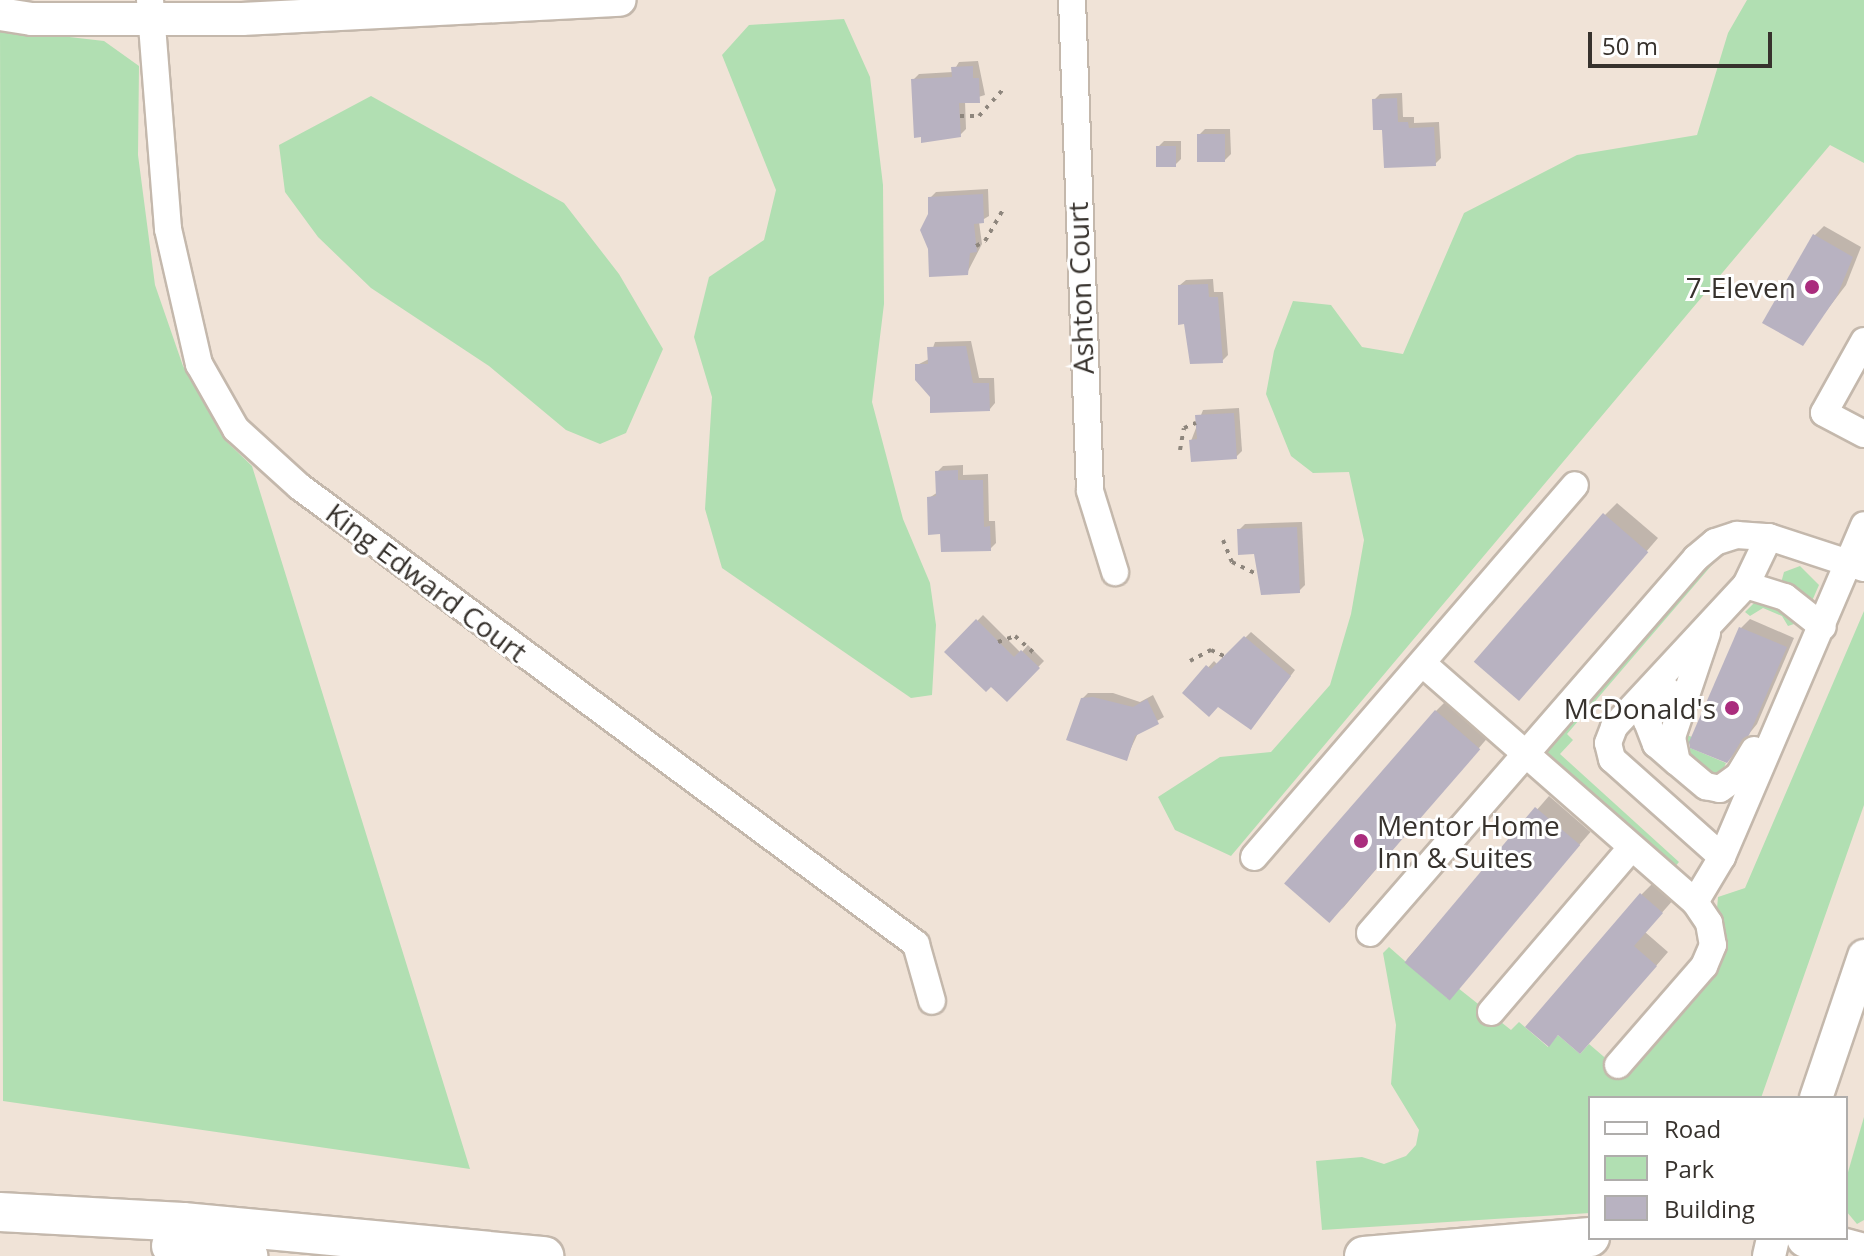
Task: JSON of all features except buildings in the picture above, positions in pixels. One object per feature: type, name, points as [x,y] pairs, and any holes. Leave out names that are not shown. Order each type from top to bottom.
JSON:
[{"type":"highway","points":[[0,1212],[183,1222],[544,1256]]},
{"type":"highway","points":[[0,1224],[248,1256]]},
{"type":"highway","points":[[1364,1256],[1588,1237]]},
{"type":"highway","points":[[1814,1240],[1864,1253]]},
{"type":"main road","points":[[0,14],[620,0]]},
{"type":"main road","points":[[1817,1096],[1864,956]]},
{"type":"street","name":"Ashton Court","points":[[1072,0],[1089,478],[1099,534],[1115,572]]},
{"type":"street","name":"King Edward Court","points":[[150,10],[168,229],[199,364],[236,429],[300,487],[916,944],[932,1001]]},
{"type":"street","points":[[1864,341],[1824,413],[1864,434]]},
{"type":"street","points":[[1254,857],[1575,485]]},
{"type":"street","points":[[1695,902],[1722,857],[1800,675],[1858,565],[1864,525]]},
{"type":"street","points":[[1370,933],[1696,558],[1715,542],[1737,535],[1769,537],[1858,565]]},
{"type":"street","points":[[1722,857],[1612,759],[1608,743],[1614,727],[1746,585],[1769,537]]},
{"type":"street","points":[[1746,585],[1785,597],[1823,627]]},
{"type":"street","points":[[1711,622],[1672,737],[1677,762],[1706,786],[1732,783],[1800,675]]},
{"type":"street","points":[[1422,663],[1528,752],[1631,848],[1695,902],[1709,923],[1713,945],[1704,966],[1618,1065]]},
{"type":"street","points":[[1491,1012],[1631,848]]},
{"type":"path","points":[[960,116],[979,116],[1003,89]]},
{"type":"path","points":[[976,246],[985,241],[1004,208]]},
{"type":"path","points":[[1180,450],[1184,428],[1196,423]]},
{"type":"path","points":[[1223,540],[1232,562],[1255,573]]},
{"type":"path","points":[[998,642],[1015,636],[1036,655]]},
{"type":"path","points":[[1190,661],[1211,650],[1228,658]]},
{"type":"green space","points":[[1747,0],[1864,0],[1864,163],[1830,145],[1231,856],[1175,830],[1158,797],[1220,757],[1271,752],[1330,685],[1351,614],[1364,540],[1349,472],[1313,473],[1291,456],[1266,394],[1274,351],[1293,301],[1331,305],[1362,347],[1403,354],[1464,213],[1577,155],[1697,135],[1728,33]]},
{"type":"green space","points":[[844,19],[870,77],[883,185],[884,304],[872,402],[903,519],[930,583],[936,625],[932,695],[911,698],[722,568],[705,509],[712,397],[694,337],[709,277],[764,240],[776,190],[722,55],[749,25]]},
{"type":"green space","points":[[0,29],[104,41],[139,66],[138,155],[155,285],[183,366],[227,442],[252,466],[470,1169],[3,1101]]},
{"type":"green space","points":[[371,96],[564,203],[619,274],[663,349],[626,433],[600,444],[566,430],[489,366],[371,288],[318,237],[285,192],[279,145]]},
{"type":"green space","points":[[1714,553],[1717,559],[1567,734],[1573,740],[1560,754],[1679,862],[1673,869],[1544,756],[1545,750]]},
{"type":"green space","points":[[1800,566],[1819,585],[1812,601],[1781,583],[1784,572]]},
{"type":"green space","points":[[1755,602],[1784,610],[1794,624],[1788,626],[1782,616],[1763,608],[1750,616],[1745,612]]},
{"type":"green space","points":[[1864,611],[1864,805],[1762,1096],[1588,1096],[1588,1213],[1322,1230],[1316,1161],[1362,1157],[1384,1164],[1406,1156],[1416,1145],[1419,1130],[1391,1084],[1396,1025],[1383,953],[1389,947],[1447,998],[1458,988],[1511,1030],[1519,1022],[1548,1047],[1558,1035],[1580,1054],[1589,1044],[1624,1074],[1716,920],[1718,897],[1745,888]]},
{"type":"green space","points":[[1682,733],[1692,737],[1688,747],[1726,763],[1718,781],[1686,758]]},
{"type":"green space","points":[[1864,1117],[1864,1220],[1857,1224],[1848,1213],[1848,1172]]},
{"type":"place","name":"7-Eleven","points":[[1812,287]]},
{"type":"place","name":"McDonald's","points":[[1732,708]]},
{"type":"place","name":"Mentor Home Inn & Suites","points":[[1361,841]]}]
